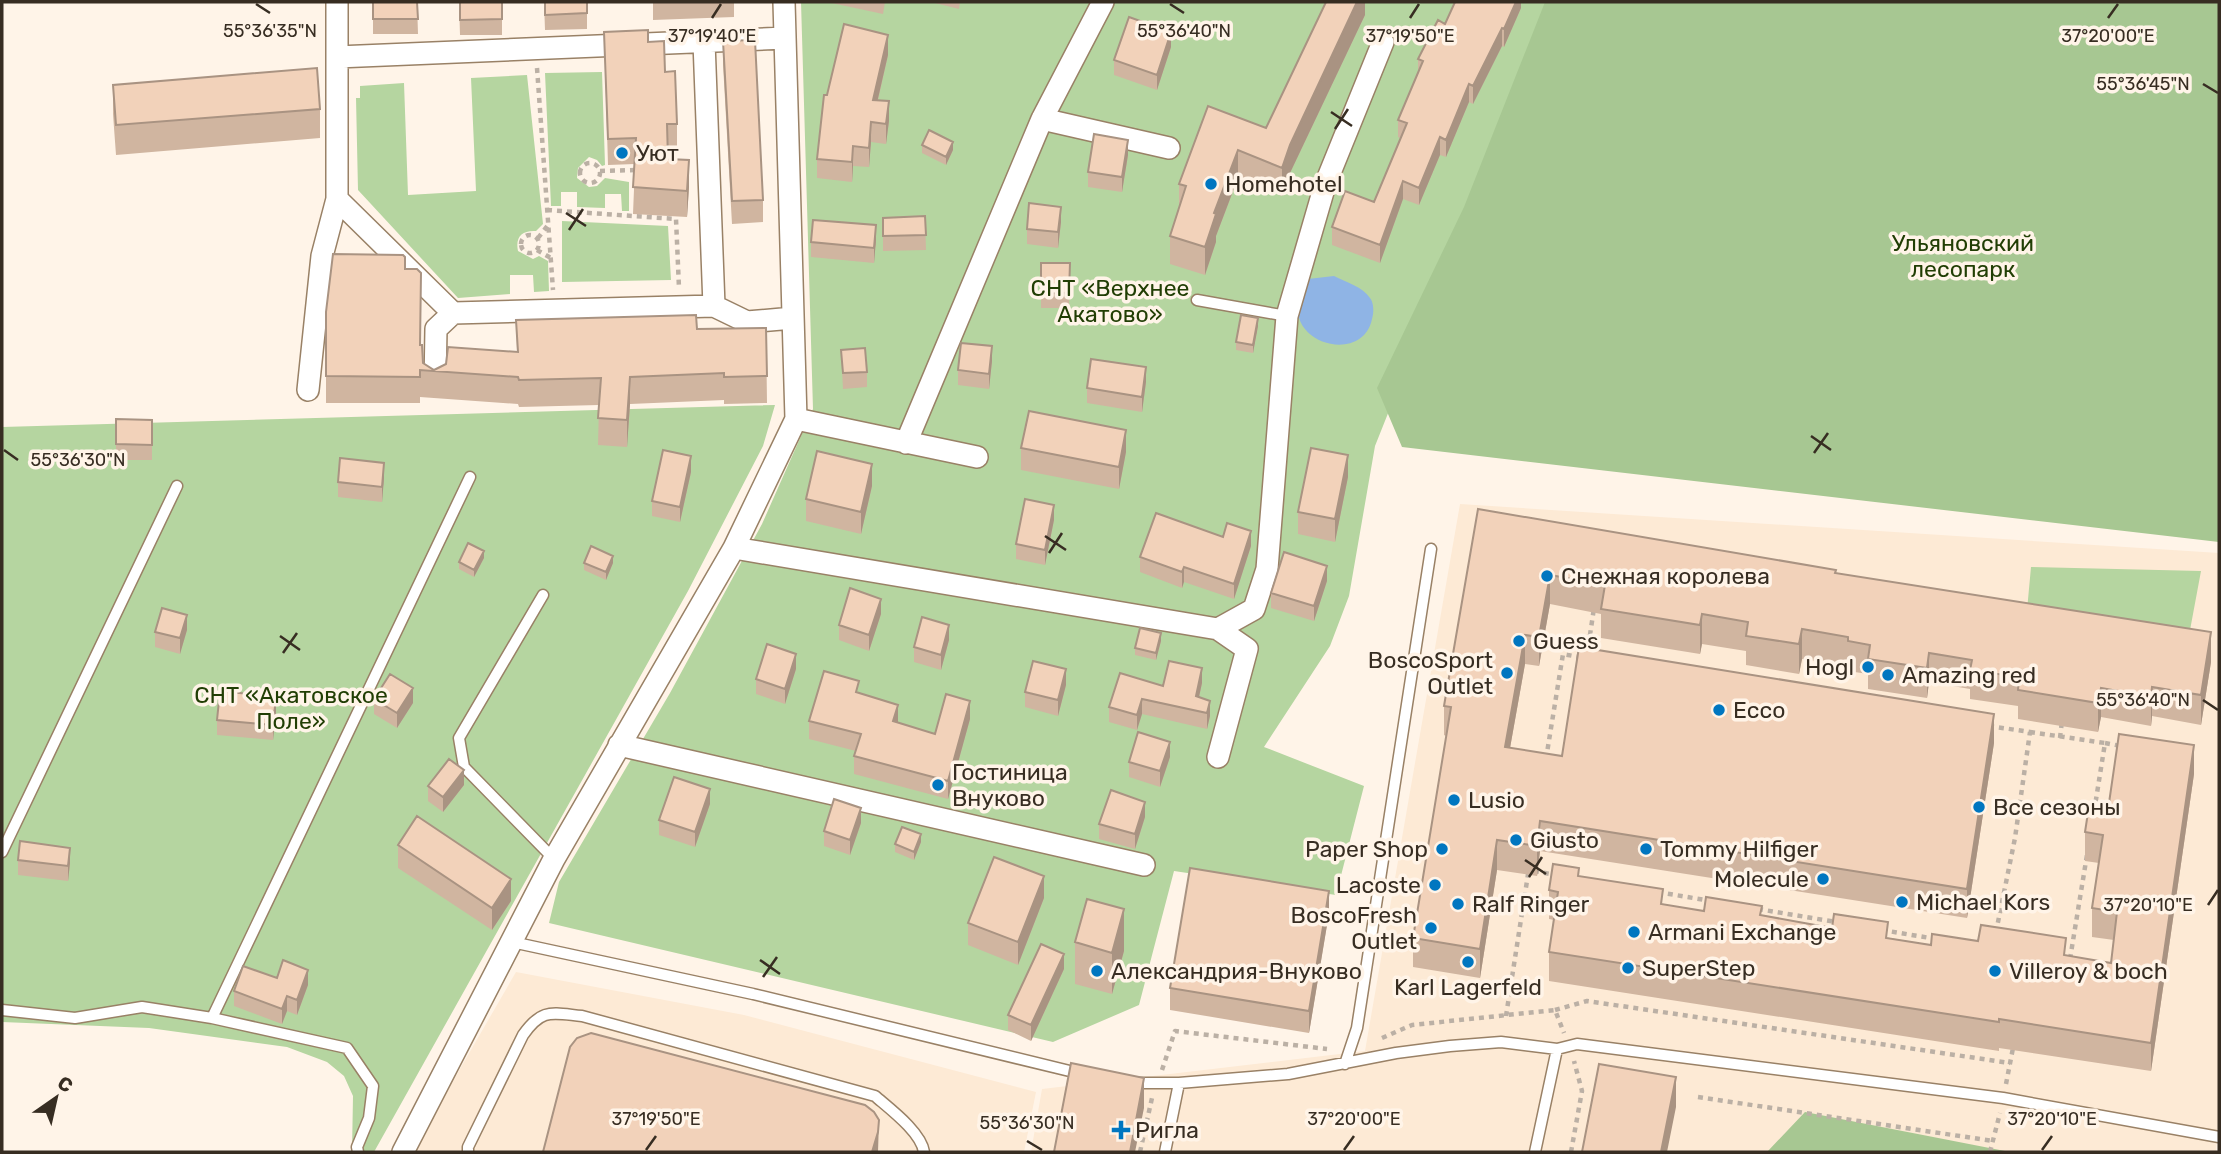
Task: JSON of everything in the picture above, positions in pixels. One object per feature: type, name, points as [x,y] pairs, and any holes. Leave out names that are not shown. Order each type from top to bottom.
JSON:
[{"type":"street","points":[[308,390],[322,256],[337,199],[337,2]]},
{"type":"street","points":[[404,1152],[554,859],[734,548],[796,419],[784,2]]},
{"type":"street","points":[[906,443],[1042,119],[1103,2]]},
{"type":"street","points":[[337,57],[785,38]]},
{"type":"street","points":[[704,42],[714,306]]},
{"type":"street","points":[[1218,629],[1254,609],[1267,569],[1287,316],[1325,185],[1383,42]]},
{"type":"street","points":[[1042,119],[1169,148]]},
{"type":"street","points":[[337,199],[453,313]]},
{"type":"street","points":[[435,384],[436,329],[453,313],[714,306],[747,322],[793,318]]},
{"type":"street","points":[[796,419],[977,457]]},
{"type":"street","points":[[734,548],[1218,629],[1247,649],[1218,757]]},
{"type":"street","points":[[619,745],[1144,865]]},
{"type":"lane","points":[[1198,300],[1287,316]]},
{"type":"lane","points":[[212,1018],[470,477]]},
{"type":"lane","points":[[2,852],[177,486]]},
{"type":"lane","points":[[1345,1064],[1357,1028],[1430,549]]},
{"type":"lane","points":[[543,595],[459,738],[464,767],[554,859]]},
{"type":"lane","points":[[512,942],[753,994],[1089,1075]]},
{"type":"lane","points":[[2,1010],[75,1018],[142,1007],[212,1018],[347,1048],[373,1086],[369,1118],[357,1147],[358,1152]]},
{"type":"lane","points":[[468,1152],[468,1147],[523,1035],[535,1018],[551,1013],[582,1016],[875,1096],[904,1121],[924,1152]]},
{"type":"lane","points":[[1116,1082],[1179,1083],[1288,1074],[1396,1053],[1501,1042],[1557,1049],[1577,1044],[2003,1098],[2219,1137]]},
{"type":"lane","points":[[1535,1152],[1557,1049]]},
{"type":"lane","points":[[1166,1152],[1179,1083]]},
{"type":"path","points":[[536,50],[554,310]]},
{"type":"path","points":[[588,163],[596,164],[600,171],[599,179],[593,183],[585,182],[580,176],[581,167],[588,163]]},
{"type":"path","points":[[600,171],[641,170]]},
{"type":"path","points":[[547,211],[676,219],[680,307]]},
{"type":"path","points":[[538,238],[548,224]]},
{"type":"path","points":[[528,234],[538,238],[540,244],[537,250],[526,252],[521,242],[528,234]]},
{"type":"path","points":[[537,250],[551,258]]},
{"type":"path","points":[[1546,762],[1563,654],[1586,659],[1595,600]]},
{"type":"path","points":[[2060,738],[2064,713]]},
{"type":"path","points":[[1976,723],[2132,747]]},
{"type":"path","points":[[1996,936],[2015,838],[2030,732]]},
{"type":"path","points":[[2092,824],[2105,743]]},
{"type":"path","points":[[2060,958],[2071,960],[2088,852]]},
{"type":"path","points":[[1140,1152],[1146,1118],[1175,1031],[1336,1050],[1351,1049],[1412,1025],[1506,1016],[1531,857]]},
{"type":"path","points":[[1529,870],[1556,875]]},
{"type":"path","points":[[1652,891],[1720,902]]},
{"type":"path","points":[[1747,907],[1843,923]]},
{"type":"path","points":[[1870,928],[1938,939]]},
{"type":"path","points":[[1555,1010],[1587,1001],[2010,1063]]},
{"type":"path","points":[[1990,1152],[2015,1036]]},
{"type":"path","points":[[1698,1097],[1993,1141]]},
{"type":"shaded area","points":[[1460,504],[2219,553],[2219,1109],[2216,1152],[1031,1152],[1042,1089],[1365,1051]]},
{"type":"shaded area","points":[[516,972],[744,1015],[1036,1092],[1024,1152],[412,1152]]},
{"type":"green space","name":"СНТ «Верхнее Акатово»","points":[[801,2],[1547,2],[1495,145],[1375,446],[1349,596],[1330,646],[1264,747],[1364,786],[1336,895],[1174,871],[1139,1005],[1053,1042],[549,923],[559,882],[670,693],[762,524],[813,409]]},
{"type":"green space","name":"Ульяновский лесопарк","points":[[1545,2],[2219,2],[2219,542],[1402,447],[1377,388],[1464,207]]},
{"type":"green space","points":[[602,72],[605,165],[602,166],[589,157],[578,168],[577,178],[589,187],[597,186],[605,178],[629,182],[629,211],[622,211],[621,194],[605,194],[605,208],[577,207],[577,192],[561,192],[561,206],[551,206],[545,73]]},
{"type":"green space","points":[[527,75],[543,224],[536,231],[521,235],[517,246],[518,251],[533,259],[539,256],[548,261],[549,291],[534,292],[533,275],[510,275],[510,294],[458,298],[358,190],[356,98],[360,98],[360,86],[404,83],[408,195],[476,191],[471,78]]},
{"type":"green space","points":[[562,221],[668,226],[671,280],[562,282]]},
{"type":"green space","name":"СНТ «Акатовское Поле»","points":[[775,405],[763,446],[688,591],[374,1152],[352,1152],[353,1096],[344,1076],[327,1062],[287,1047],[149,1028],[2,1022],[2,427]]},
{"type":"green space","points":[[2031,567],[2201,571],[2185,657],[2025,632]]},
{"type":"green space","points":[[1805,1112],[2010,1152],[1767,1152]]},
{"type":"water","points":[[1334,276],[1367,294],[1373,308],[1366,333],[1355,341],[1342,345],[1314,337],[1304,328],[1298,315],[1299,299],[1308,279]]},
{"type":"building","points":[[373,2],[417,2],[418,19],[373,19]]},
{"type":"building","points":[[460,2],[502,2],[502,19],[460,20]]},
{"type":"building","points":[[545,2],[587,2],[587,13],[545,15]]},
{"type":"building","points":[[1326,2],[1357,2],[1290,145],[1282,168],[1238,150],[1214,213],[1216,214],[1205,247],[1170,236],[1186,186],[1179,184],[1208,106],[1266,128]]},
{"type":"building","points":[[1455,2],[1516,2],[1473,86],[1469,84],[1446,140],[1440,137],[1419,188],[1403,181],[1380,245],[1332,227],[1345,191],[1374,202],[1407,123],[1398,120],[1423,61],[1418,59],[1438,20],[1445,24]]},
{"type":"building","points":[[1129,17],[1171,32],[1157,75],[1114,60]]},
{"type":"building","points":[[844,24],[888,35],[873,100],[889,101],[886,124],[871,122],[869,148],[853,146],[852,162],[817,159],[824,95],[827,95]]},
{"type":"building","points":[[648,30],[648,42],[664,41],[665,72],[675,71],[677,124],[667,124],[668,159],[689,160],[687,191],[633,187],[636,138],[608,139],[604,32]]},
{"type":"building","points":[[755,40],[763,200],[732,201],[723,41]]},
{"type":"building","points":[[317,68],[320,109],[116,125],[113,85]]},
{"type":"building","points":[[929,130],[953,142],[946,157],[922,145]]},
{"type":"building","points":[[1094,134],[1128,140],[1122,177],[1088,172]]},
{"type":"building","points":[[1029,203],[1061,207],[1058,232],[1027,229]]},
{"type":"building","points":[[925,216],[926,235],[883,236],[883,218]]},
{"type":"building","points":[[813,220],[876,225],[874,248],[811,242]]},
{"type":"building","points":[[333,254],[403,255],[405,269],[417,269],[421,273],[420,345],[423,363],[434,370],[446,364],[448,347],[518,352],[516,320],[696,315],[697,329],[766,328],[767,376],[724,377],[724,373],[630,377],[627,420],[598,418],[601,378],[519,380],[518,377],[420,370],[420,377],[326,376],[326,312]]},
{"type":"building","points":[[1041,263],[1070,263],[1069,293],[1041,292]]},
{"type":"building","points":[[1241,315],[1258,318],[1253,345],[1236,342]]},
{"type":"building","points":[[961,343],[992,346],[989,374],[958,370]]},
{"type":"building","points":[[865,348],[867,372],[843,373],[841,350]]},
{"type":"building","points":[[1091,359],[1146,367],[1142,397],[1087,388]]},
{"type":"building","points":[[1029,411],[1126,430],[1119,467],[1021,448]]},
{"type":"building","points":[[116,419],[152,420],[152,445],[116,444]]},
{"type":"building","points":[[1311,448],[1348,455],[1335,519],[1298,512]]},
{"type":"building","points":[[663,450],[691,456],[680,507],[652,501]]},
{"type":"building","points":[[817,451],[872,464],[861,512],[806,499]]},
{"type":"building","points":[[340,458],[384,463],[382,487],[338,482]]},
{"type":"building","points":[[1025,499],[1054,505],[1045,550],[1016,544]]},
{"type":"building","points":[[1478,509],[1836,570],[1835,573],[2211,632],[2201,695],[2152,687],[2151,697],[2101,688],[2098,703],[2018,690],[2019,677],[1970,670],[1972,660],[1929,653],[1927,668],[1868,659],[1870,645],[1848,641],[1848,637],[1802,629],[1799,644],[1746,636],[1748,622],[1702,614],[1700,625],[1601,609],[1605,585],[1550,575],[1539,637],[1525,635],[1505,747],[1562,756],[1579,647],[1994,714],[1967,889],[1540,821],[1537,846],[1497,840],[1480,949],[1413,938],[1451,707],[1444,706]]},
{"type":"building","points":[[1156,513],[1223,537],[1227,523],[1251,531],[1234,584],[1184,567],[1182,572],[1140,557]]},
{"type":"building","points":[[468,543],[484,551],[474,570],[459,562]]},
{"type":"building","points":[[591,546],[613,556],[606,572],[584,563]]},
{"type":"building","points":[[1284,552],[1327,566],[1314,606],[1271,593]]},
{"type":"building","points":[[850,588],[881,599],[869,635],[839,625]]},
{"type":"building","points":[[162,608],[187,615],[180,638],[155,632]]},
{"type":"building","points":[[922,617],[949,625],[941,655],[914,647]]},
{"type":"building","points":[[1140,628],[1161,633],[1156,653],[1135,648]]},
{"type":"building","points":[[767,644],[796,654],[785,689],[756,679]]},
{"type":"building","points":[[1033,661],[1066,669],[1058,700],[1025,692]]},
{"type":"building","points":[[1169,661],[1202,668],[1196,696],[1210,701],[1207,713],[1142,699],[1137,715],[1109,707],[1120,673],[1163,686]]},
{"type":"building","points":[[824,671],[859,681],[856,692],[898,705],[893,721],[935,734],[946,694],[970,701],[948,781],[854,756],[861,734],[809,721]]},
{"type":"building","points":[[390,674],[413,688],[397,713],[374,699]]},
{"type":"building","points":[[220,691],[276,697],[273,725],[217,720]]},
{"type":"building","points":[[1138,732],[1170,742],[1160,771],[1129,762]]},
{"type":"building","points":[[2119,734],[2194,745],[2151,1043],[1549,952],[1558,892],[1549,890],[1553,864],[1579,868],[1578,876],[1663,889],[1661,904],[1704,911],[1706,897],[1762,906],[1760,915],[1832,928],[1834,914],[1888,922],[1886,938],[1931,945],[1932,934],[1978,941],[1981,925],[2066,938],[2064,955],[2111,963],[2117,912],[2092,908],[2103,835],[2085,832],[2089,806],[2108,810]]},
{"type":"building","points":[[449,759],[464,770],[443,797],[428,786]]},
{"type":"building","points":[[674,777],[710,789],[695,832],[659,820]]},
{"type":"building","points":[[1111,790],[1145,802],[1135,834],[1099,824]]},
{"type":"building","points":[[834,799],[861,808],[850,840],[824,831]]},
{"type":"building","points":[[417,816],[511,879],[492,908],[398,845]]},
{"type":"building","points":[[902,827],[921,834],[914,852],[895,844]]},
{"type":"building","points":[[20,841],[70,848],[68,866],[18,860]]},
{"type":"building","points":[[994,857],[1044,876],[1018,942],[968,923]]},
{"type":"building","points":[[1190,868],[1329,891],[1309,1011],[1170,988]]},
{"type":"building","points":[[1087,899],[1124,909],[1112,953],[1075,942]]},
{"type":"building","points":[[1041,944],[1064,954],[1031,1025],[1008,1015]]},
{"type":"building","points":[[283,960],[308,970],[297,1000],[287,996],[282,1009],[234,991],[243,966],[277,978]]},
{"type":"building","points":[[591,1033],[865,1105],[879,1120],[872,1152],[543,1152],[570,1047],[577,1038]]},
{"type":"building","points":[[1071,1063],[1144,1078],[1130,1152],[1054,1152]]},
{"type":"building","points":[[1599,1064],[1676,1077],[1661,1152],[1582,1152]]},
{"type":"place","name":"Уют","points":[[622,153]]},
{"type":"place","name":"Homehotel","points":[[1211,184]]},
{"type":"place","name":"Снежная королева","points":[[1547,576]]},
{"type":"place","name":"Guess","points":[[1519,641]]},
{"type":"place","name":"Hogl","points":[[1868,667]]},
{"type":"place","name":"BoscoSport Outlet","points":[[1507,673]]},
{"type":"place","name":"Amazing red","points":[[1888,675]]},
{"type":"place","name":"Ecco","points":[[1719,710]]},
{"type":"place","name":"Гостиница Внуково","points":[[938,785]]},
{"type":"place","name":"Lusio","points":[[1454,800]]},
{"type":"place","name":"Все сезоны","points":[[1979,807]]},
{"type":"place","name":"Giusto","points":[[1516,840]]},
{"type":"place","name":"Paper Shop","points":[[1442,849]]},
{"type":"place","name":"Tommy Hilfiger","points":[[1646,849]]},
{"type":"place","name":"Molecule","points":[[1823,879]]},
{"type":"place","name":"Lacoste","points":[[1435,885]]},
{"type":"place","name":"Michael Kors","points":[[1902,902]]},
{"type":"place","name":"Ralf Ringer","points":[[1458,904]]},
{"type":"place","name":"BoscoFresh Outlet","points":[[1431,928]]},
{"type":"place","name":"Armani Exchange","points":[[1634,932]]},
{"type":"place","name":"Karl Lagerfeld","points":[[1468,962]]},
{"type":"place","name":"SuperStep","points":[[1628,968]]},
{"type":"place","name":"Александрия-Внуково","points":[[1097,971]]},
{"type":"place","name":"Villeroy & boch","points":[[1995,971]]},
{"type":"place","name":"Ригла","points":[[1121,1130]]}]
